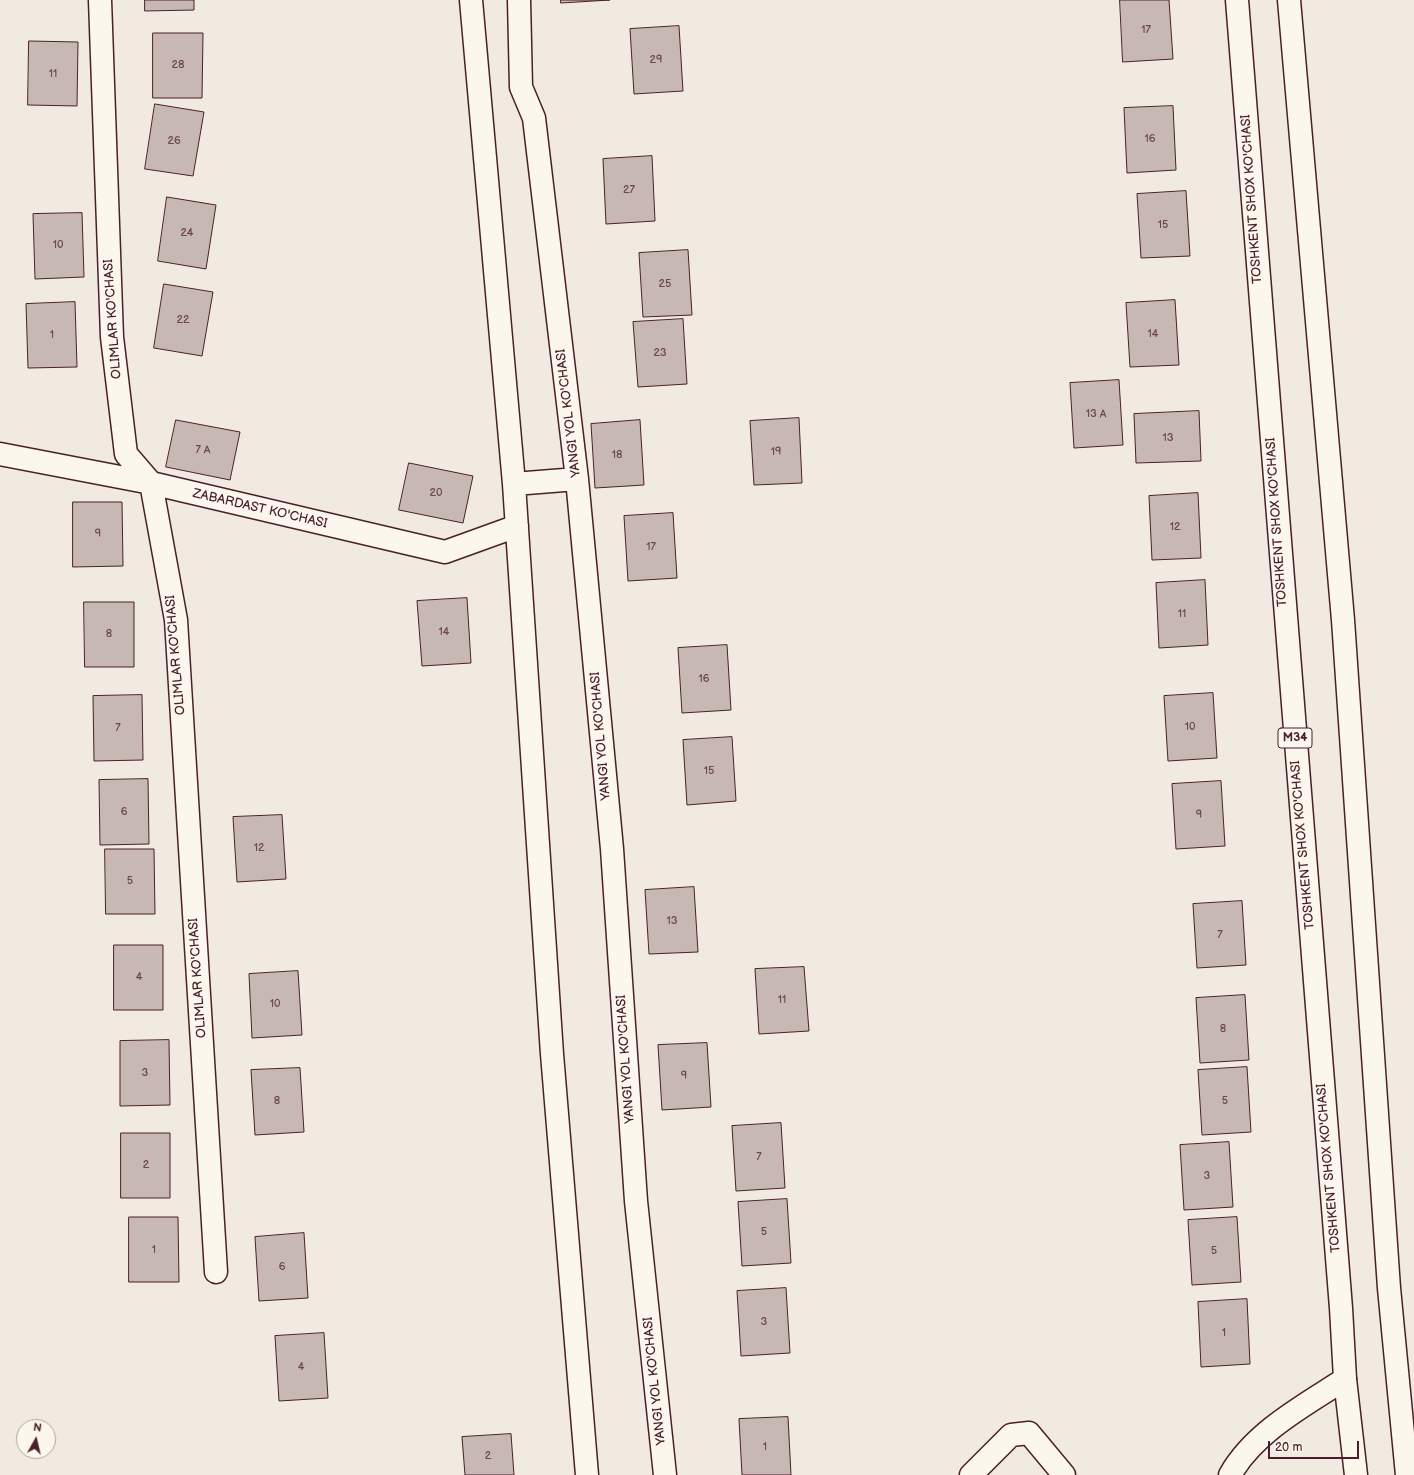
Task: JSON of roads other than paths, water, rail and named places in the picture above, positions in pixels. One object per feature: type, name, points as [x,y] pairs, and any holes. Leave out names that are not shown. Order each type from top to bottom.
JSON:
[{"type":"main road","name":"OLIMLAR KO'CHASI","points":[[100,0],[112,337],[126,454],[151,483],[176,620],[216,1272]]},
{"type":"main road","points":[[471,0],[514,484],[552,1054],[587,1475]]},
{"type":"main road","name":"YANGI YOL KO'CHASI","points":[[519,0],[521,88],[534,118],[578,479],[612,849],[636,1202],[665,1475]]},
{"type":"main road","name":"TOSHKENT SHOX KO'CHASI","points":[[1237,0],[1345,1379],[1356,1475]]},
{"type":"main road","points":[[1289,0],[1343,620],[1389,1288],[1407,1475]]},
{"type":"main road","name":"ZABARDAST KO'CHASI","points":[[0,454],[151,483],[445,552],[517,526]]},
{"type":"main road","points":[[514,484],[578,479]]},
{"type":"main road","points":[[1230,1475],[1238,1461],[1260,1437],[1345,1379]]},
{"type":"main road","points":[[971,1475],[1011,1435],[1029,1433],[1064,1475]]}]
